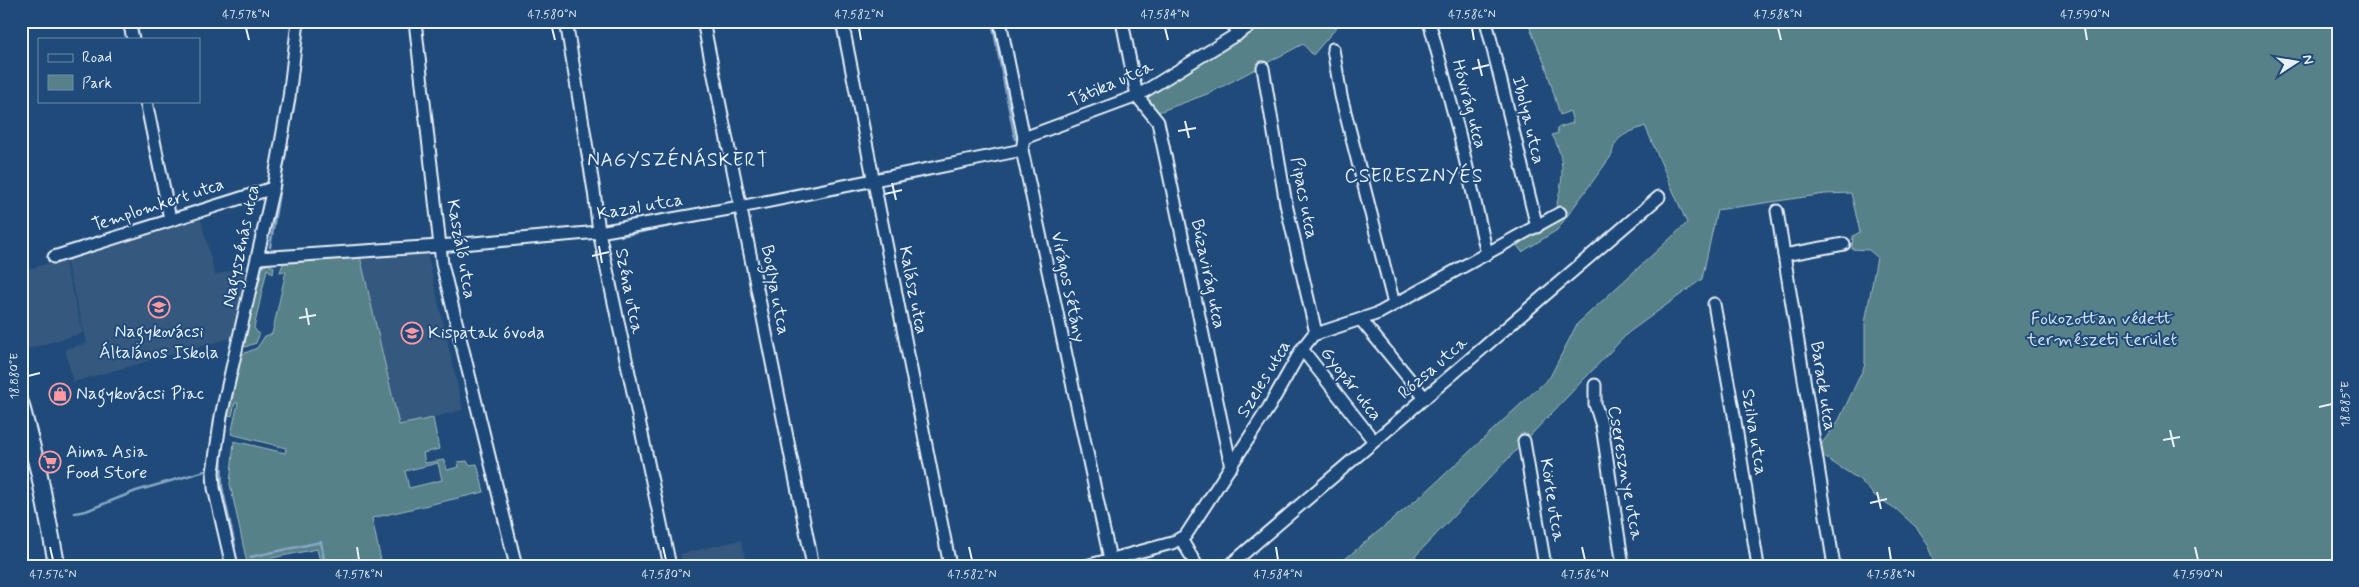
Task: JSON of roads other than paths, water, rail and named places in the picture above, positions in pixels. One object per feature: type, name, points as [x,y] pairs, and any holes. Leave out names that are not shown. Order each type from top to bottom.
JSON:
[{"type":"street","points":[[130,21],[133,38]]},
{"type":"street","name":"Nagyszénás utca","points":[[232,566],[212,472],[221,416],[273,188],[289,98],[298,21]]},
{"type":"street","name":"Kaszáló utca","points":[[414,21],[439,246],[516,566]]},
{"type":"street","name":"Széna utca","points":[[566,21],[599,232],[670,566]]},
{"type":"street","name":"Boglya utca","points":[[703,21],[813,566]]},
{"type":"street","name":"Kalász utca","points":[[842,21],[950,566]]},
{"type":"street","name":"Virágos sétány","points":[[1000,21],[1068,370],[1110,559]]},
{"type":"street","points":[[1122,21],[1137,96]]},
{"type":"street","points":[[1234,21],[1237,35]]},
{"type":"street","name":"Tátika utca","points":[[1023,144],[1137,96],[1258,21]]},
{"type":"street","name":"Hóvirág utca","points":[[1428,21],[1459,133],[1487,254]]},
{"type":"street","name":"Ibolya utca","points":[[1486,21],[1537,227]]},
{"type":"street","points":[[1333,49],[1341,96],[1394,304]]},
{"type":"street","name":"Pipacs utca","points":[[1263,68],[1286,204],[1316,333]]},
{"type":"street","name":"Búzavirág utca","points":[[1137,96],[1158,122],[1231,467]]},
{"type":"street","points":[[146,102],[170,219]]},
{"type":"street","name":"Kazal utca","points":[[258,258],[439,246],[599,232],[740,207],[872,180],[1023,144]]},
{"type":"street","name":"Templomkert utca","points":[[54,257],[273,188]]},
{"type":"street","name":"Rózsa utca","points":[[1229,566],[1373,440],[1425,398],[1659,197]]},
{"type":"street","name":"Barack utca","points":[[1777,211],[1834,566]]},
{"type":"street","name":"Szeles utca","points":[[1180,539],[1190,531],[1269,407],[1302,349],[1316,333],[1361,320],[1394,304],[1560,213]]},
{"type":"street","points":[[1784,255],[1844,244]]},
{"type":"street","name":"Szilva utca","points":[[1714,304],[1758,566]]},
{"type":"street","points":[[1361,320],[1425,398]]},
{"type":"street","name":"Gyopár utca","points":[[1302,349],[1373,440]]},
{"type":"street","name":"Cseresznye utca","points":[[1595,385],[1595,404],[1602,426],[1623,566]]},
{"type":"street","points":[[21,404],[39,473],[56,566]]},
{"type":"street","name":"Körte utca","points":[[1524,441],[1545,566]]},
{"type":"street","points":[[1086,566],[1180,539],[1197,566]]},
{"type":"waterway","points":[[992,21],[1015,139]]},
{"type":"waterway","points":[[270,247],[294,102]]},
{"type":"waterway","points":[[894,183],[968,167]]},
{"type":"waterway","points":[[799,201],[868,188]]},
{"type":"waterway","points":[[621,236],[700,220]]},
{"type":"waterway","points":[[487,247],[596,238]]},
{"type":"waterway","points":[[291,262],[418,253]]},
{"type":"waterway","points":[[243,345],[262,267],[265,264]]},
{"type":"waterway","points":[[221,452],[222,487],[235,546]]},
{"type":"waterway","points":[[75,513],[86,511],[136,491],[205,471]]},
{"type":"waterway","points":[[250,557],[321,542],[325,566]]},
{"type":"place","name":"Nagykovácsi Általános Iskola","points":[[159,307]]},
{"type":"place","name":"Kispatak óvoda","points":[[412,333]]},
{"type":"place","name":"Nagykovácsi Piac","points":[[60,394]]},
{"type":"place","name":"Aima Asia Food Store","points":[[50,462]]},
{"type":"district","name":"NAGYSZÉNÁSKERT","points":[[678,160]]},
{"type":"district","name":"CSERESZNYÉS","points":[[1414,176]]},
{"type":"park label","name":"Fokozottan védett természeti terület","points":[[2102,329]]}]
